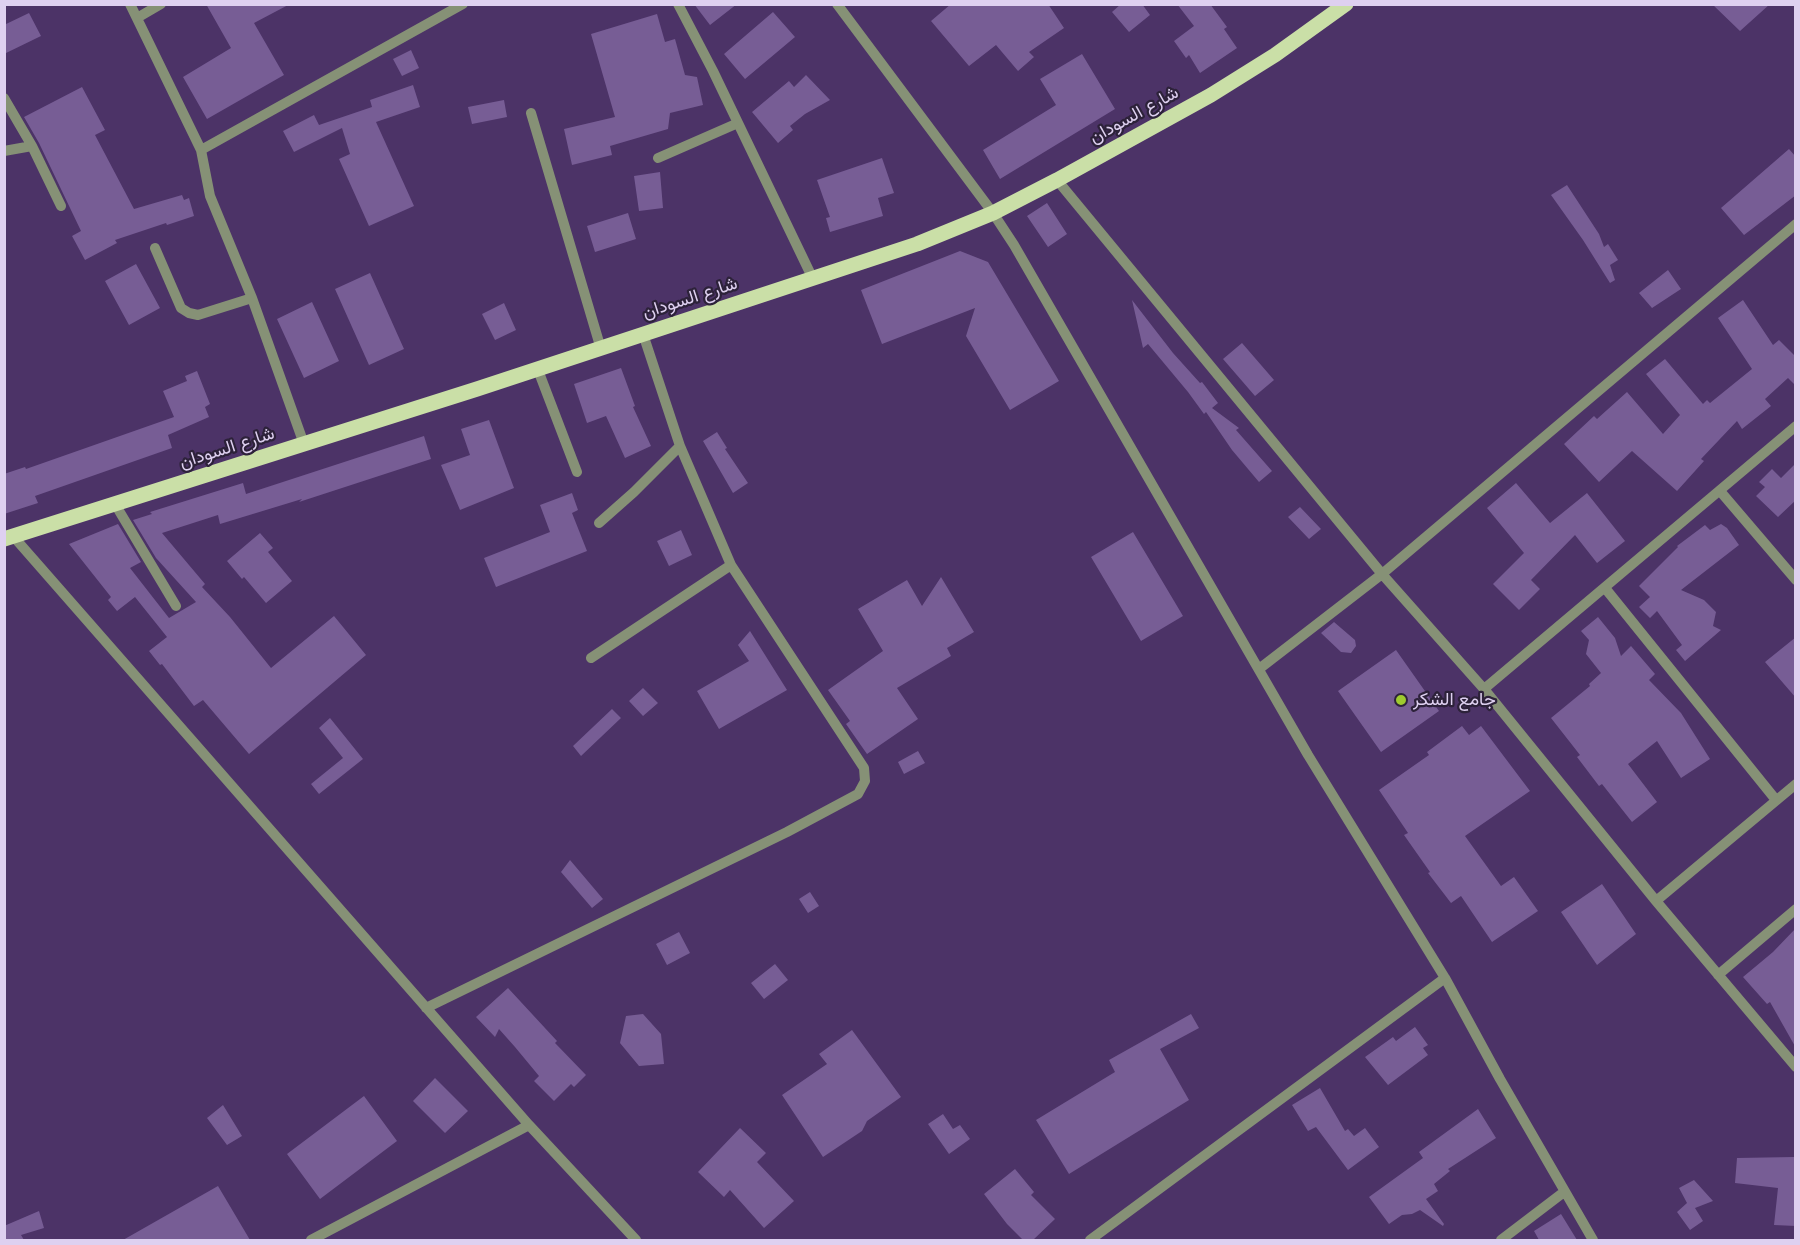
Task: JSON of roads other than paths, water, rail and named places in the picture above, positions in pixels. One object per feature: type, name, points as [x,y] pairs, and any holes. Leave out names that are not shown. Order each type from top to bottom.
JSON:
[{"type":"main road","name":"شارع السودان","points":[[9,537],[538,370],[917,244],[993,213],[1211,95],[1275,55],[1346,4]]},
{"type":"street","points":[[130,4],[201,150],[210,196],[252,298],[304,444]]},
{"type":"street","points":[[137,18],[161,4]]},
{"type":"street","points":[[201,150],[463,4]]},
{"type":"street","points":[[678,4],[813,279]]},
{"type":"street","points":[[837,4],[993,213],[1014,245],[1308,755],[1445,978],[1593,1240]]},
{"type":"street","points":[[4,98],[32,146],[61,206]]},
{"type":"street","points":[[531,113],[601,349]]},
{"type":"street","points":[[658,158],[738,123]]},
{"type":"street","points":[[4,151],[32,146]]},
{"type":"street","points":[[1057,180],[1382,574],[1484,689],[1656,901],[1796,1067]]},
{"type":"street","points":[[1259,669],[1382,574],[1796,224]]},
{"type":"street","points":[[155,248],[181,308],[189,313],[198,315],[252,298]]},
{"type":"street","points":[[426,1008],[788,832],[858,794],[865,782],[864,768],[731,565],[680,446],[642,334]]},
{"type":"street","points":[[538,370],[577,472]]},
{"type":"street","points":[[1484,689],[1796,426]]},
{"type":"street","points":[[599,523],[680,446]]},
{"type":"street","points":[[1720,491],[1796,580]]},
{"type":"street","points":[[115,504],[176,606]]},
{"type":"street","points":[[9,537],[529,1125],[636,1240]]},
{"type":"street","points":[[591,658],[731,565]]},
{"type":"street","points":[[1605,588],[1776,800]]},
{"type":"street","points":[[1656,901],[1796,784]]},
{"type":"street","points":[[1718,975],[1796,909]]},
{"type":"street","points":[[1090,1240],[1445,978]]},
{"type":"street","points":[[311,1240],[529,1125]]},
{"type":"street","points":[[1501,1240],[1564,1192]]},
{"type":"place","name":"جامع الشكر","points":[[1401,700]]}]
